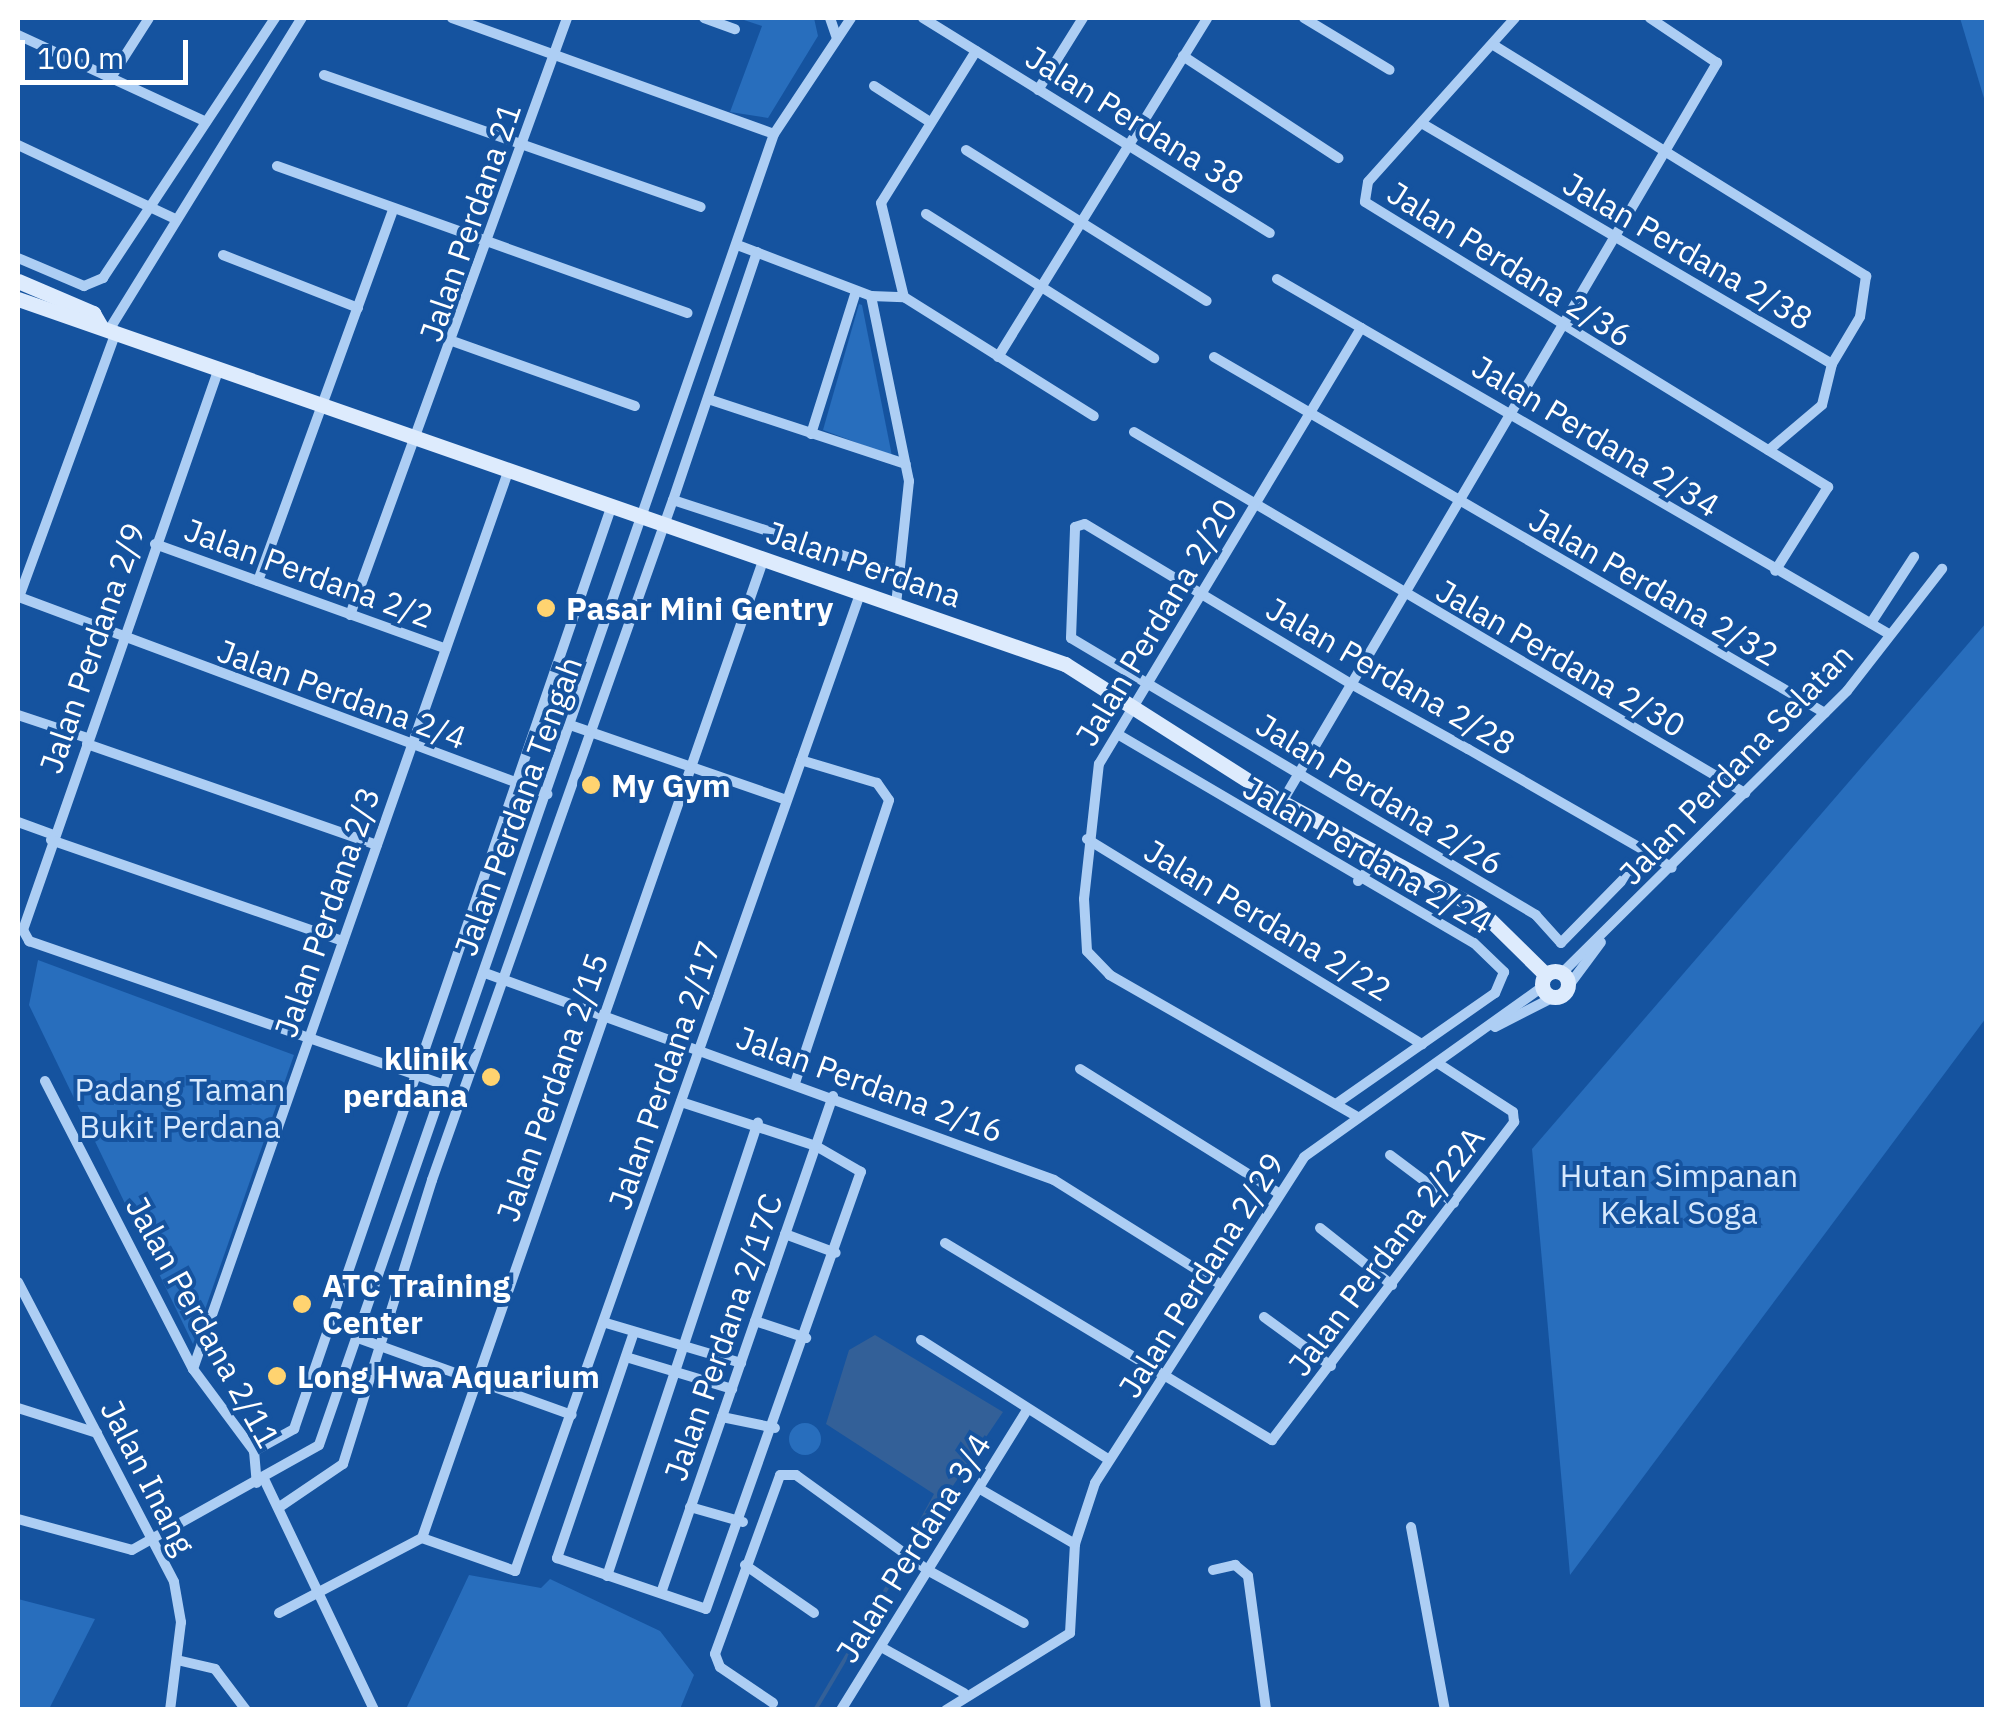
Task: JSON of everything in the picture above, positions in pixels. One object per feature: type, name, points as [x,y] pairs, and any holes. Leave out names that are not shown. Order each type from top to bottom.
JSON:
[{"type":"street","points":[[110,78],[148,18]]},
{"type":"street","points":[[18,258],[70,281],[103,278],[275,18]]},
{"type":"street","name":"Jalan Perdana 2/4","points":[[302,18],[173,218],[109,330],[18,586],[27,605],[546,794]]},
{"type":"street","points":[[452,18],[774,134]]},
{"type":"street","name":"Jalan Perdana 21","points":[[350,614],[455,342],[567,18]]},
{"type":"street","points":[[704,18],[735,29]]},
{"type":"street","points":[[830,18],[837,38]]},
{"type":"street","name":"Jalan Perdana Tengah","points":[[157,1543],[319,1444],[646,520],[774,134],[851,18]]},
{"type":"street","name":"Jalan Perdana 38","points":[[922,18],[1270,233]]},
{"type":"street","points":[[1038,90],[1084,18]]},
{"type":"street","points":[[998,356],[1207,18]]},
{"type":"street","points":[[1304,18],[1390,70]]},
{"type":"street","name":"Jalan Perdana 2/36","points":[[1515,18],[1494,46],[1368,182],[1365,202],[1560,329],[1828,487],[1776,572]]},
{"type":"street","points":[[1282,802],[1352,684],[1398,593],[1460,500],[1717,62],[1708,48],[1650,18]]},
{"type":"street","points":[[18,35],[206,122]]},
{"type":"street","points":[[1494,46],[1667,147],[1866,276],[1860,317],[1832,364]]},
{"type":"street","points":[[904,296],[881,204],[976,51]]},
{"type":"street","points":[[1183,56],[1338,158]]},
{"type":"street","points":[[324,75],[701,207]]},
{"type":"street","points":[[874,86],[930,122]]},
{"type":"street","name":"Jalan Perdana 2/38","points":[[1423,124],[1832,364],[1822,404],[1769,450]]},
{"type":"street","points":[[18,145],[173,218]]},
{"type":"street","points":[[966,150],[1207,301]]},
{"type":"street","points":[[276,166],[687,313]]},
{"type":"street","points":[[258,581],[393,210]]},
{"type":"street","points":[[926,214],[1154,358]]},
{"type":"street","points":[[740,246],[871,296],[904,296],[1094,416]]},
{"type":"street","points":[[281,1506],[344,1464],[503,980],[673,500],[756,252]]},
{"type":"street","points":[[223,255],[358,308]]},
{"type":"street","name":"Jalan Perdana 2/34","points":[[1278,280],[1776,572],[1889,634]]},
{"type":"street","name":"Jalan Perdana","points":[[18,288],[94,313],[109,330],[218,371],[1065,664],[1282,802],[1478,908],[1554,984]]},
{"type":"street","points":[[810,434],[856,291]]},
{"type":"street","points":[[871,296],[906,464],[896,605]]},
{"type":"street","name":"Jalan Perdana 2/20","points":[[1356,1116],[1097,962],[1084,931],[1090,787],[1361,328]]},
{"type":"street","points":[[455,342],[635,406]]},
{"type":"street","points":[[1214,357],[1311,414]]},
{"type":"street","name":"Jalan Perdana 2/9","points":[[218,371],[24,910],[29,941],[310,1038]]},
{"type":"street","points":[[708,399],[906,464]]},
{"type":"street","name":"Jalan Perdana 2/32","points":[[1311,414],[1825,714]]},
{"type":"street","name":"Jalan Perdana 2/30","points":[[1134,432],[1398,593],[1746,793]]},
{"type":"street","name":"Jalan Perdana 2/3","points":[[193,1370],[508,472]]},
{"type":"street","points":[[673,500],[900,574]]},
{"type":"street","points":[[254,1451],[294,1429],[611,508]]},
{"type":"street","name":"Jalan Perdana 2/28","points":[[1067,624],[1073,532],[1086,524],[1352,684],[1672,868]]},
{"type":"street","name":"Jalan Perdana 2/2","points":[[155,544],[446,649]]},
{"type":"street","name":"Jalan Perdana 2/15","points":[[422,1538],[688,766],[764,558]]},
{"type":"street","points":[[1871,623],[1914,558]]},
{"type":"street","name":"Jalan Perdana Selatan","points":[[1554,984],[1601,942],[1825,714],[1942,569]]},
{"type":"street","name":"Jalan Perdana 2/17","points":[[422,1538],[512,1575],[606,1324],[861,591]]},
{"type":"street","name":"Jalan Perdana 2/26","points":[[1067,624],[1076,642],[1536,915],[1561,943],[1649,853]]},
{"type":"street","points":[[18,715],[377,845]]},
{"type":"street","points":[[572,726],[787,800]]},
{"type":"street","name":"Jalan Perdana 2/24","points":[[1119,734],[1358,881],[1474,943],[1504,972],[1500,988],[1336,1104]]},
{"type":"street","points":[[796,1083],[888,817],[877,784],[801,760]]},
{"type":"street","points":[[18,822],[52,838],[344,942]]},
{"type":"street","name":"Jalan Perdana 2/22","points":[[1087,840],[1422,1044]]},
{"type":"street","points":[[1358,881],[1381,856]]},
{"type":"street","name":"Jalan Perdana 2/16","points":[[484,973],[940,1134],[1054,1180],[1218,1283]]},
{"type":"street","name":"Jalan Perdana 2/29","points":[[1108,1459],[1168,1372],[1218,1283],[1277,1192],[1356,1116],[1554,984]]},
{"type":"street","points":[[310,1038],[444,1085]]},
{"type":"street","name":"Jalan Perdana 2/22A","points":[[1168,1372],[1272,1440],[1515,1116],[1439,1064]]},
{"type":"street","points":[[1080,1069],[1277,1192]]},
{"type":"street","name":"Jalan Perdana 2/11","points":[[44,1081],[193,1370],[254,1451],[260,1481]]},
{"type":"street","name":"Jalan Perdana 2/17C","points":[[661,1593],[833,1096]]},
{"type":"street","points":[[634,1332],[557,1552],[606,1576],[710,1608],[836,1253],[861,1167],[758,1124],[681,1102]]},
{"type":"street","points":[[606,1576],[758,1124]]},
{"type":"street","points":[[1390,1155],[1454,1202]]},
{"type":"street","points":[[1320,1228],[1392,1284]]},
{"type":"street","points":[[786,1234],[836,1253]]},
{"type":"street","points":[[945,1243],[1168,1372]]},
{"type":"street","name":"Jalan Inang","points":[[18,1282],[157,1543],[180,1609],[170,1710]]},
{"type":"street","points":[[1264,1317],[1331,1366]]},
{"type":"street","points":[[755,1321],[806,1338]]},
{"type":"street","points":[[606,1324],[740,1363]]},
{"type":"street","points":[[358,1338],[572,1415]]},
{"type":"street","points":[[920,1340],[1026,1412],[1108,1459],[1075,1544],[1070,1633],[964,1693],[946,1710]]},
{"type":"street","points":[[626,1357],[732,1389]]},
{"type":"street","points":[[18,1408],[97,1433]]},
{"type":"street","name":"Jalan Perdana 3/4","points":[[841,1710],[1026,1412]]},
{"type":"street","points":[[722,1417],[775,1428]]},
{"type":"street","points":[[773,1703],[716,1662],[745,1565],[788,1473],[930,1570],[1024,1622]]},
{"type":"street","points":[[260,1481],[281,1506],[374,1710]]},
{"type":"street","points":[[980,1490],[1075,1544]]},
{"type":"street","points":[[690,1508],[743,1522]]},
{"type":"street","points":[[18,1519],[114,1552],[157,1543]]},
{"type":"street","points":[[1412,1526],[1445,1710]]},
{"type":"street","points":[[279,1613],[422,1538]]},
{"type":"street","points":[[745,1565],[814,1613]]},
{"type":"street","points":[[1213,1570],[1235,1565],[1248,1576],[1266,1710]]},
{"type":"street","points":[[881,1647],[964,1693]]},
{"type":"street","points":[[177,1660],[215,1669],[246,1710]]},
{"type":"green space","points":[[738,18],[814,18],[818,36],[768,118],[730,112],[762,26]]},
{"type":"green space","points":[[1960,18],[1986,18],[1986,105]]},
{"type":"green space","points":[[859,304],[862,305],[892,456],[823,430]]},
{"type":"green space","name":"Hutan Simpanan Kekal Soga","points":[[1986,623],[1986,1018],[1570,1575],[1532,1149]]},
{"type":"green space","name":"Padang Taman Bukit Perdana","points":[[38,960],[294,1055],[193,1344],[29,1005]]},
{"type":"green space","points":[[805,1423],[816,1428],[821,1439],[816,1450],[805,1455],[794,1450],[789,1439],[794,1428]]},
{"type":"green space","points":[[469,1575],[541,1588],[550,1579],[660,1631],[694,1675],[680,1709],[406,1709]]},
{"type":"green space","points":[[18,1599],[95,1619],[49,1709],[18,1709]]},
{"type":"shaded area","points":[[875,1335],[1003,1412],[921,1533],[914,1530],[934,1494],[826,1424],[849,1350]]},
{"type":"waterway","points":[[909,1551],[918,1532]]},
{"type":"waterway","points":[[815,1710],[904,1559]]},
{"type":"place","name":"Pasar Mini Gentry","points":[[546,608]]},
{"type":"place","name":"My Gym","points":[[591,785]]},
{"type":"place","name":"klinik perdana","points":[[491,1077]]},
{"type":"place","name":"ATC Training Center","points":[[302,1304]]},
{"type":"place","name":"Long Hwa Aquarium","points":[[277,1376]]}]
